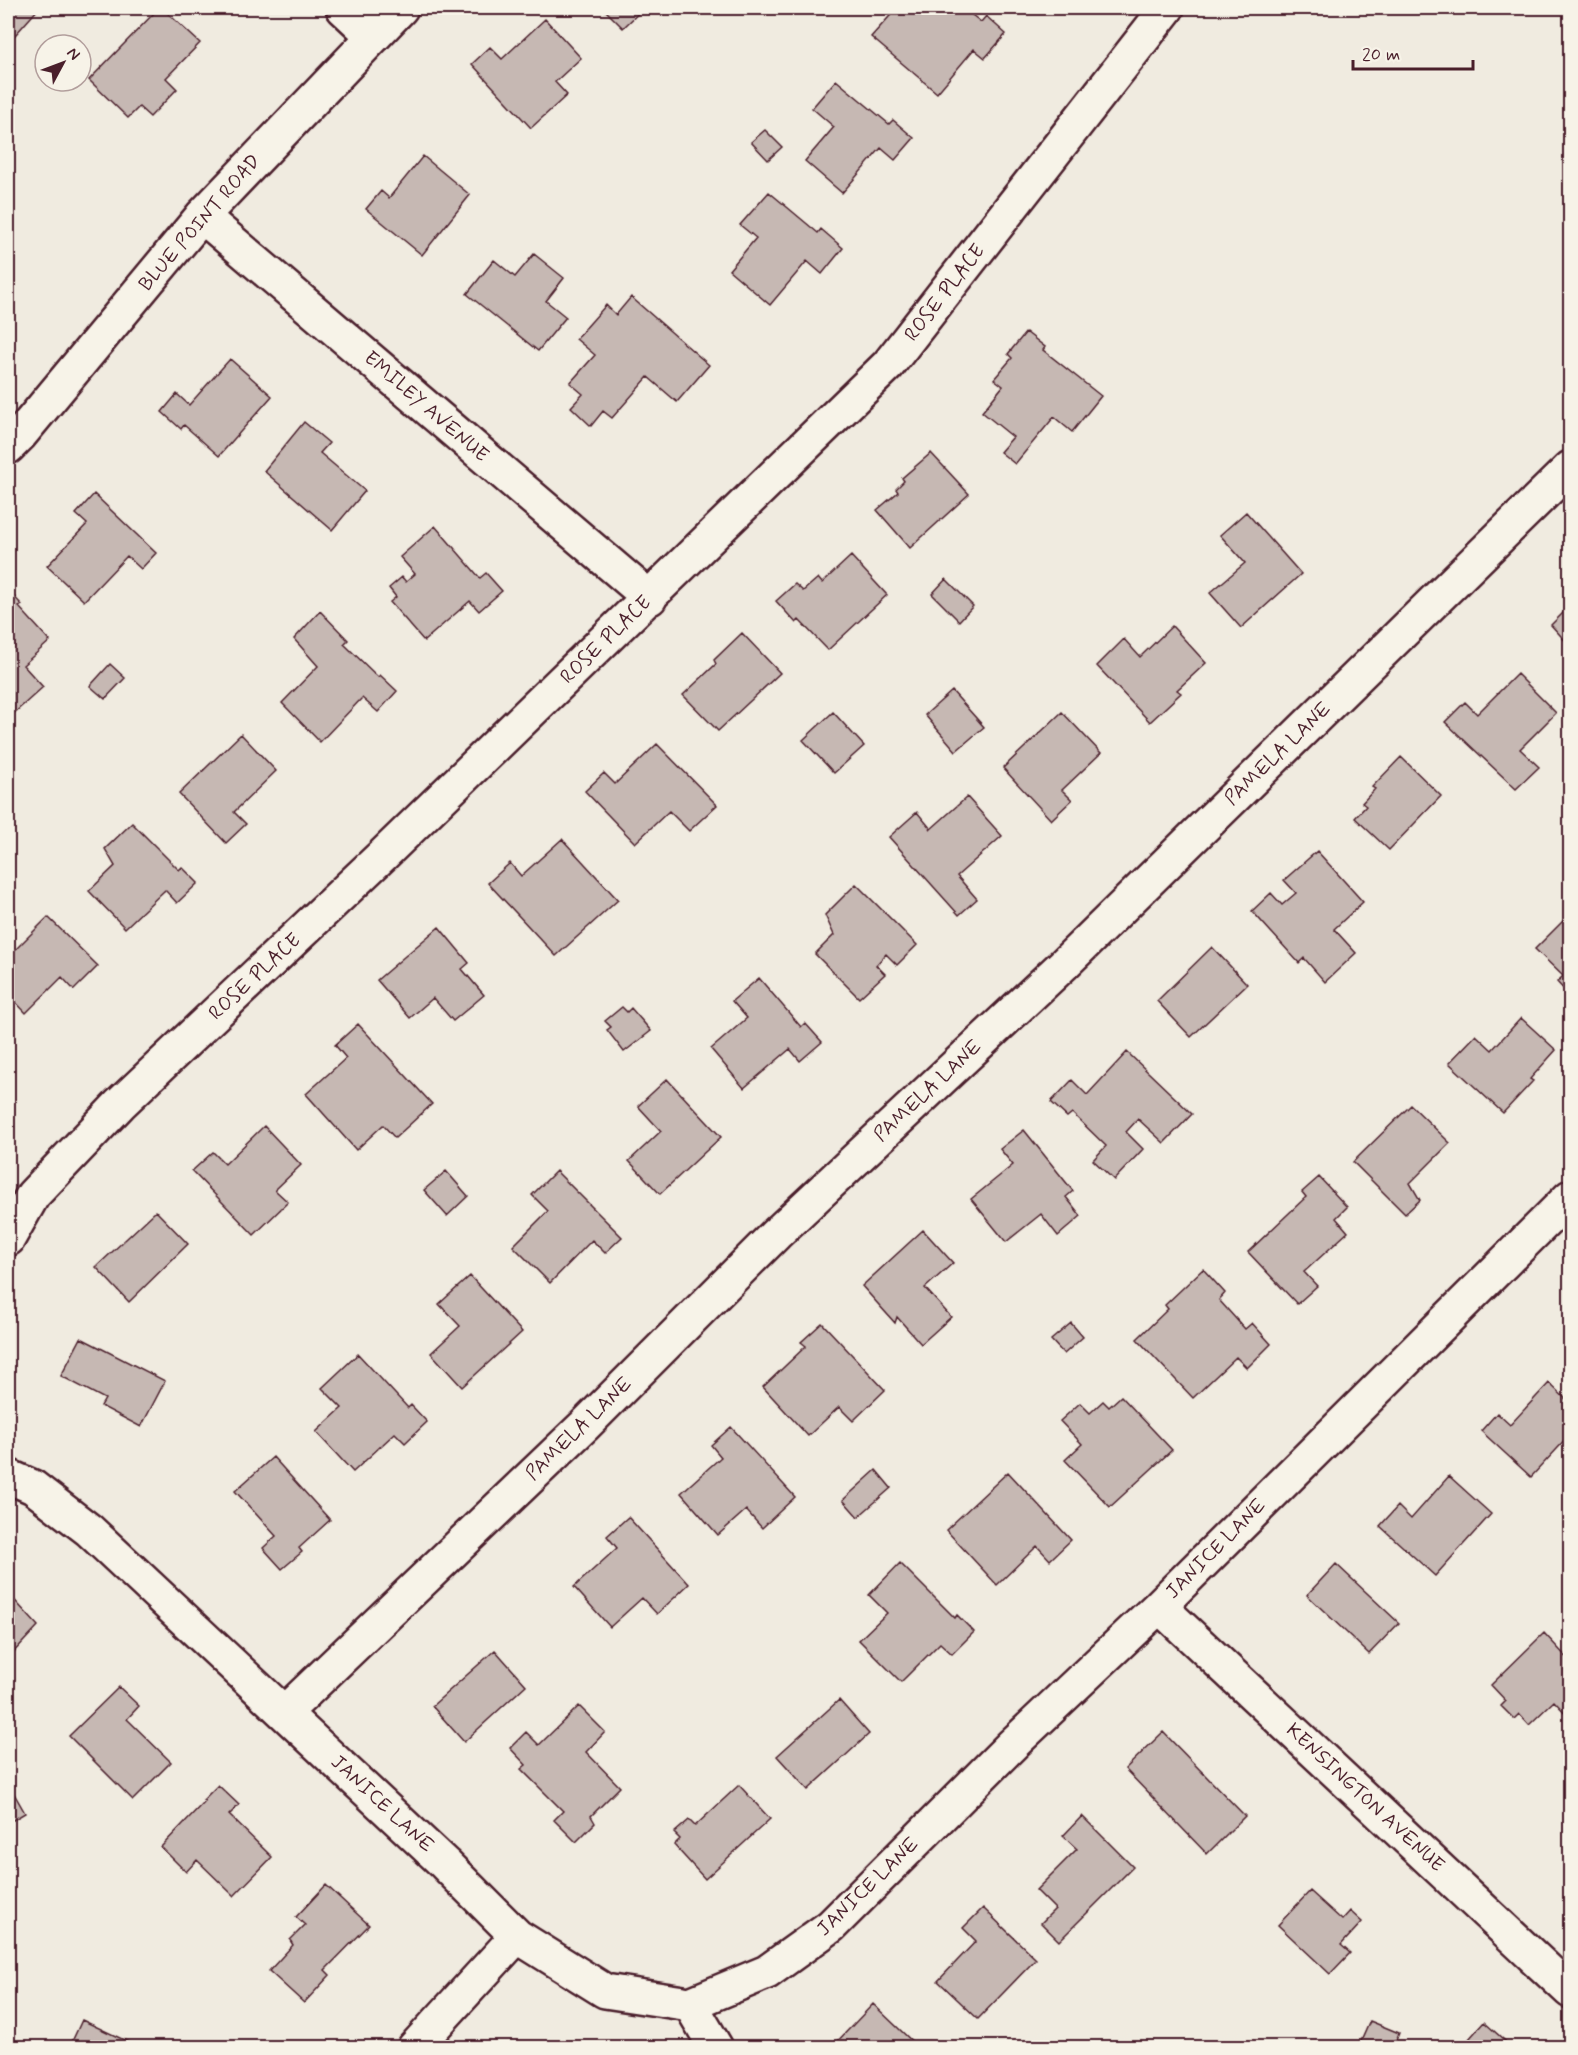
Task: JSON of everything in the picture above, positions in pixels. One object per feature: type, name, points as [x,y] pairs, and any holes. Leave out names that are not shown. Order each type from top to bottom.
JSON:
[{"type":"street","points":[[343,8],[373,36]]},
{"type":"street","name":"BLUE POINT ROAD","points":[[8,447],[202,216],[402,8]]},
{"type":"street","name":"ROSE PLACE","points":[[8,1239],[33,1195],[120,1104],[384,854],[888,365],[1167,8]]},
{"type":"street","name":"EMILEY AVENUE","points":[[202,216],[650,598]]},
{"type":"street","name":"PAMELA LANE","points":[[285,1713],[584,1426],[776,1234],[1072,957],[1570,468]]},
{"type":"street","name":"JANICE LANE","points":[[8,1476],[33,1487],[89,1530],[436,1856],[516,1936],[605,1991],[690,2004],[767,1972],[831,1926],[1013,1744],[1159,1606],[1570,1197]]},
{"type":"street","name":"KENSINGTON AVENUE","points":[[1159,1606],[1570,1991]]},
{"type":"street","points":[[414,2048],[516,1936]]},
{"type":"street","points":[[690,2004],[716,2048]]},
{"type":"building","points":[[8,8],[39,8],[8,43]]},
{"type":"building","points":[[159,8],[162,8],[200,43],[166,78],[177,89],[150,117],[139,107],[128,118],[93,84],[93,76]]},
{"type":"building","points":[[603,8],[644,8],[623,28]]},
{"type":"building","points":[[897,8],[963,8],[981,22],[986,16],[1006,34],[985,58],[974,49],[937,93],[871,37]]},
{"type":"building","points":[[545,19],[581,58],[555,82],[567,95],[531,128],[472,64],[490,47],[502,59]]},
{"type":"building","points":[[836,80],[889,124],[893,120],[914,138],[895,160],[881,148],[842,193],[805,161],[834,127],[812,108]]},
{"type":"building","points":[[765,130],[782,147],[768,160],[751,142]]},
{"type":"building","points":[[423,156],[470,195],[422,255],[366,209],[381,191],[389,198]]},
{"type":"building","points":[[769,192],[818,233],[821,229],[843,248],[822,274],[807,261],[770,305],[729,270],[756,238],[740,225]]},
{"type":"building","points":[[534,254],[564,278],[546,301],[566,317],[538,351],[467,294],[494,260],[515,277]]},
{"type":"building","points":[[631,297],[709,365],[677,402],[648,377],[612,418],[603,411],[591,426],[571,407],[583,394],[570,383],[595,355],[576,339],[606,305],[616,315]]},
{"type":"building","points":[[1026,332],[1045,347],[1043,350],[1101,396],[1072,432],[1054,417],[1015,464],[1000,452],[1013,437],[982,412],[1003,386],[994,379],[1012,358],[1008,354]]},
{"type":"building","points":[[230,359],[272,396],[219,456],[184,425],[181,429],[162,412],[177,394],[189,405]]},
{"type":"building","points":[[304,422],[329,443],[320,453],[365,491],[332,530],[264,471]]},
{"type":"building","points":[[931,453],[969,494],[910,548],[877,510],[898,492],[896,489],[904,481],[902,478]]},
{"type":"building","points":[[94,494],[156,553],[141,569],[127,556],[84,601],[47,566],[87,524],[76,514]]},
{"type":"building","points":[[1246,512],[1301,574],[1241,628],[1210,593],[1245,563],[1220,535]]},
{"type":"building","points":[[435,526],[480,578],[486,573],[502,591],[479,611],[470,601],[424,641],[390,602],[396,597],[389,588],[402,577],[406,582],[415,574],[400,557]]},
{"type":"building","points":[[851,556],[887,595],[828,650],[799,620],[796,623],[776,601],[795,584],[803,591],[818,578],[822,583]]},
{"type":"building","points":[[946,579],[973,606],[959,621],[932,594]]},
{"type":"building","points":[[8,590],[22,605],[19,607],[50,641],[23,665],[43,687],[11,716],[8,712]]},
{"type":"building","points":[[1570,606],[1570,646],[1551,625]]},
{"type":"building","points":[[320,611],[348,640],[344,644],[378,677],[380,675],[397,691],[378,712],[362,698],[320,742],[282,703],[318,666],[294,639]]},
{"type":"building","points":[[1172,626],[1206,663],[1177,690],[1181,693],[1150,722],[1097,666],[1124,639],[1140,657]]},
{"type":"building","points":[[742,633],[780,673],[718,731],[683,695],[716,664],[714,660]]},
{"type":"building","points":[[110,664],[125,678],[105,699],[90,686]]},
{"type":"building","points":[[1517,674],[1556,713],[1520,749],[1539,767],[1516,789],[1445,722],[1465,702],[1477,714]]},
{"type":"building","points":[[952,691],[984,727],[956,751],[925,715]]},
{"type":"building","points":[[833,712],[864,746],[834,773],[803,740]]},
{"type":"building","points":[[1062,712],[1101,753],[1062,790],[1072,800],[1051,820],[1003,768]]},
{"type":"building","points":[[241,734],[276,771],[234,812],[246,824],[226,843],[179,794]]},
{"type":"building","points":[[657,744],[717,805],[689,831],[669,811],[635,843],[585,791],[604,773],[615,784]]},
{"type":"building","points":[[1401,757],[1441,796],[1389,850],[1355,818],[1366,806],[1362,803],[1375,789],[1372,787]]},
{"type":"building","points":[[967,797],[1002,836],[957,876],[977,899],[959,915],[889,837],[917,812],[931,829]]},
{"type":"building","points":[[132,823],[179,870],[182,867],[198,883],[177,903],[165,890],[125,928],[89,891],[115,866],[105,849]]},
{"type":"building","points":[[562,839],[618,900],[556,956],[488,883],[510,863],[521,876]]},
{"type":"building","points":[[1317,851],[1363,902],[1334,929],[1356,953],[1325,982],[1304,958],[1299,963],[1252,911],[1271,893],[1282,905],[1296,893],[1284,880]]},
{"type":"building","points":[[856,884],[917,945],[897,965],[886,954],[876,965],[885,974],[859,998],[815,954],[834,935],[825,915]]},
{"type":"building","points":[[48,917],[98,966],[74,990],[62,977],[26,1013],[8,994],[8,957]]},
{"type":"building","points":[[1564,920],[1570,926],[1570,996],[1557,982],[1563,976],[1535,949]]},
{"type":"building","points":[[439,927],[469,963],[462,969],[484,995],[453,1021],[433,998],[410,1018],[377,980]]},
{"type":"building","points":[[1212,947],[1247,984],[1191,1037],[1157,1001]]},
{"type":"building","points":[[759,978],[801,1027],[805,1023],[822,1042],[800,1061],[790,1049],[744,1088],[711,1049],[747,1018],[732,1001]]},
{"type":"building","points":[[622,1007],[627,1012],[631,1008],[651,1031],[624,1052],[607,1030],[611,1027],[605,1021]]},
{"type":"building","points":[[1521,1018],[1556,1050],[1530,1079],[1533,1081],[1503,1113],[1449,1063],[1476,1035],[1492,1050]]},
{"type":"building","points":[[358,1024],[432,1104],[395,1138],[383,1125],[356,1150],[306,1094],[346,1058],[335,1045]]},
{"type":"building","points":[[1127,1052],[1192,1114],[1164,1143],[1138,1119],[1126,1132],[1143,1149],[1114,1180],[1093,1160],[1106,1146],[1072,1113],[1067,1117],[1051,1102],[1072,1080],[1087,1095]]},
{"type":"building","points":[[667,1079],[721,1137],[660,1194],[629,1161],[661,1131],[638,1106]]},
{"type":"building","points":[[1411,1105],[1450,1143],[1410,1183],[1420,1200],[1405,1214],[1353,1162]]},
{"type":"building","points":[[264,1126],[301,1165],[275,1190],[288,1202],[254,1235],[192,1171],[213,1152],[225,1164]]},
{"type":"building","points":[[1024,1130],[1073,1191],[1066,1197],[1081,1216],[1058,1236],[1041,1214],[1006,1242],[971,1199],[1013,1165],[1000,1149]]},
{"type":"building","points":[[446,1171],[468,1196],[447,1216],[424,1190]]},
{"type":"building","points":[[556,1171],[622,1237],[605,1253],[592,1240],[550,1283],[513,1246],[548,1211],[532,1195]]},
{"type":"building","points":[[1319,1177],[1347,1207],[1336,1218],[1348,1232],[1304,1272],[1317,1286],[1297,1304],[1248,1252],[1306,1197],[1302,1192]]},
{"type":"building","points":[[156,1211],[188,1244],[129,1302],[96,1267]]},
{"type":"building","points":[[923,1230],[953,1263],[925,1288],[951,1317],[921,1344],[897,1317],[895,1323],[862,1286]]},
{"type":"building","points":[[1203,1269],[1225,1293],[1219,1300],[1245,1329],[1252,1323],[1271,1344],[1247,1368],[1236,1357],[1193,1398],[1137,1339],[1168,1309],[1165,1305]]},
{"type":"building","points":[[470,1276],[522,1332],[462,1387],[431,1353],[460,1326],[439,1304]]},
{"type":"building","points":[[822,1323],[885,1390],[853,1421],[839,1407],[808,1436],[763,1387],[806,1346],[801,1342]]},
{"type":"building","points":[[1071,1323],[1083,1337],[1064,1354],[1051,1340]]},
{"type":"building","points":[[81,1338],[165,1381],[141,1427],[101,1406],[105,1399],[61,1376]]},
{"type":"building","points":[[358,1354],[408,1408],[411,1405],[427,1422],[405,1443],[395,1433],[353,1472],[316,1432],[342,1408],[322,1388]]},
{"type":"building","points":[[1549,1383],[1570,1403],[1570,1435],[1531,1477],[1481,1431],[1497,1413],[1510,1425]]},
{"type":"building","points":[[1121,1396],[1172,1450],[1110,1507],[1065,1460],[1082,1444],[1060,1421],[1080,1403],[1090,1413],[1103,1401],[1109,1407]]},
{"type":"building","points":[[731,1427],[795,1497],[762,1528],[746,1510],[718,1535],[681,1493],[721,1457],[711,1445]]},
{"type":"building","points":[[273,1457],[330,1520],[299,1548],[302,1552],[282,1569],[263,1548],[276,1536],[235,1491]]},
{"type":"building","points":[[876,1470],[891,1488],[858,1517],[843,1500]]},
{"type":"building","points":[[1008,1472],[1071,1540],[1050,1560],[1037,1546],[997,1585],[946,1530]]},
{"type":"building","points":[[1449,1476],[1491,1514],[1435,1576],[1380,1526],[1398,1506],[1411,1519]]},
{"type":"building","points":[[628,1517],[689,1584],[657,1614],[642,1598],[610,1627],[574,1587],[617,1548],[607,1536]]},
{"type":"building","points":[[900,1563],[955,1618],[957,1615],[974,1632],[952,1654],[940,1643],[901,1682],[859,1640],[887,1613],[869,1595]]},
{"type":"building","points":[[1336,1564],[1399,1623],[1369,1654],[1307,1595]]},
{"type":"building","points":[[8,1593],[38,1626],[8,1658]]},
{"type":"building","points":[[1544,1633],[1570,1661],[1570,1718],[1554,1701],[1529,1725],[1519,1714],[1514,1719],[1501,1706],[1506,1701],[1491,1685]]},
{"type":"building","points":[[495,1650],[526,1685],[464,1742],[432,1706]]},
{"type":"building","points":[[119,1687],[139,1706],[127,1719],[171,1762],[133,1800],[69,1736]]},
{"type":"building","points":[[839,1700],[869,1734],[808,1790],[777,1756]]},
{"type":"building","points":[[579,1706],[605,1732],[586,1752],[620,1787],[591,1816],[595,1823],[576,1842],[554,1820],[563,1811],[521,1769],[526,1765],[510,1748],[526,1732],[539,1745]]},
{"type":"building","points":[[1163,1732],[1245,1816],[1207,1854],[1125,1769]]},
{"type":"building","points":[[8,1783],[25,1813],[8,1823]]},
{"type":"building","points":[[218,1785],[239,1805],[229,1815],[272,1857],[234,1896],[197,1860],[186,1872],[161,1847]]},
{"type":"building","points":[[739,1785],[770,1819],[705,1879],[674,1845],[680,1839],[674,1833],[689,1820],[695,1826]]},
{"type":"building","points":[[1082,1816],[1133,1867],[1059,1941],[1041,1923],[1055,1909],[1036,1890],[1077,1849],[1063,1836]]},
{"type":"building","points":[[326,1885],[369,1925],[325,1970],[330,1975],[304,2003],[269,1971],[293,1945],[290,1940],[305,1925],[296,1917]]},
{"type":"building","points":[[1310,1891],[1342,1920],[1350,1911],[1362,1922],[1341,1945],[1350,1953],[1330,1974],[1278,1925]]},
{"type":"building","points":[[983,1908],[1036,1959],[978,2019],[938,1981],[976,1941],[963,1928]]},
{"type":"building","points":[[873,2004],[919,2048],[831,2048]]},
{"type":"building","points":[[82,2020],[141,2048],[69,2048]]},
{"type":"building","points":[[1370,2021],[1399,2033],[1393,2048],[1358,2048]]},
{"type":"building","points":[[1484,2022],[1513,2048],[1461,2048]]}]
